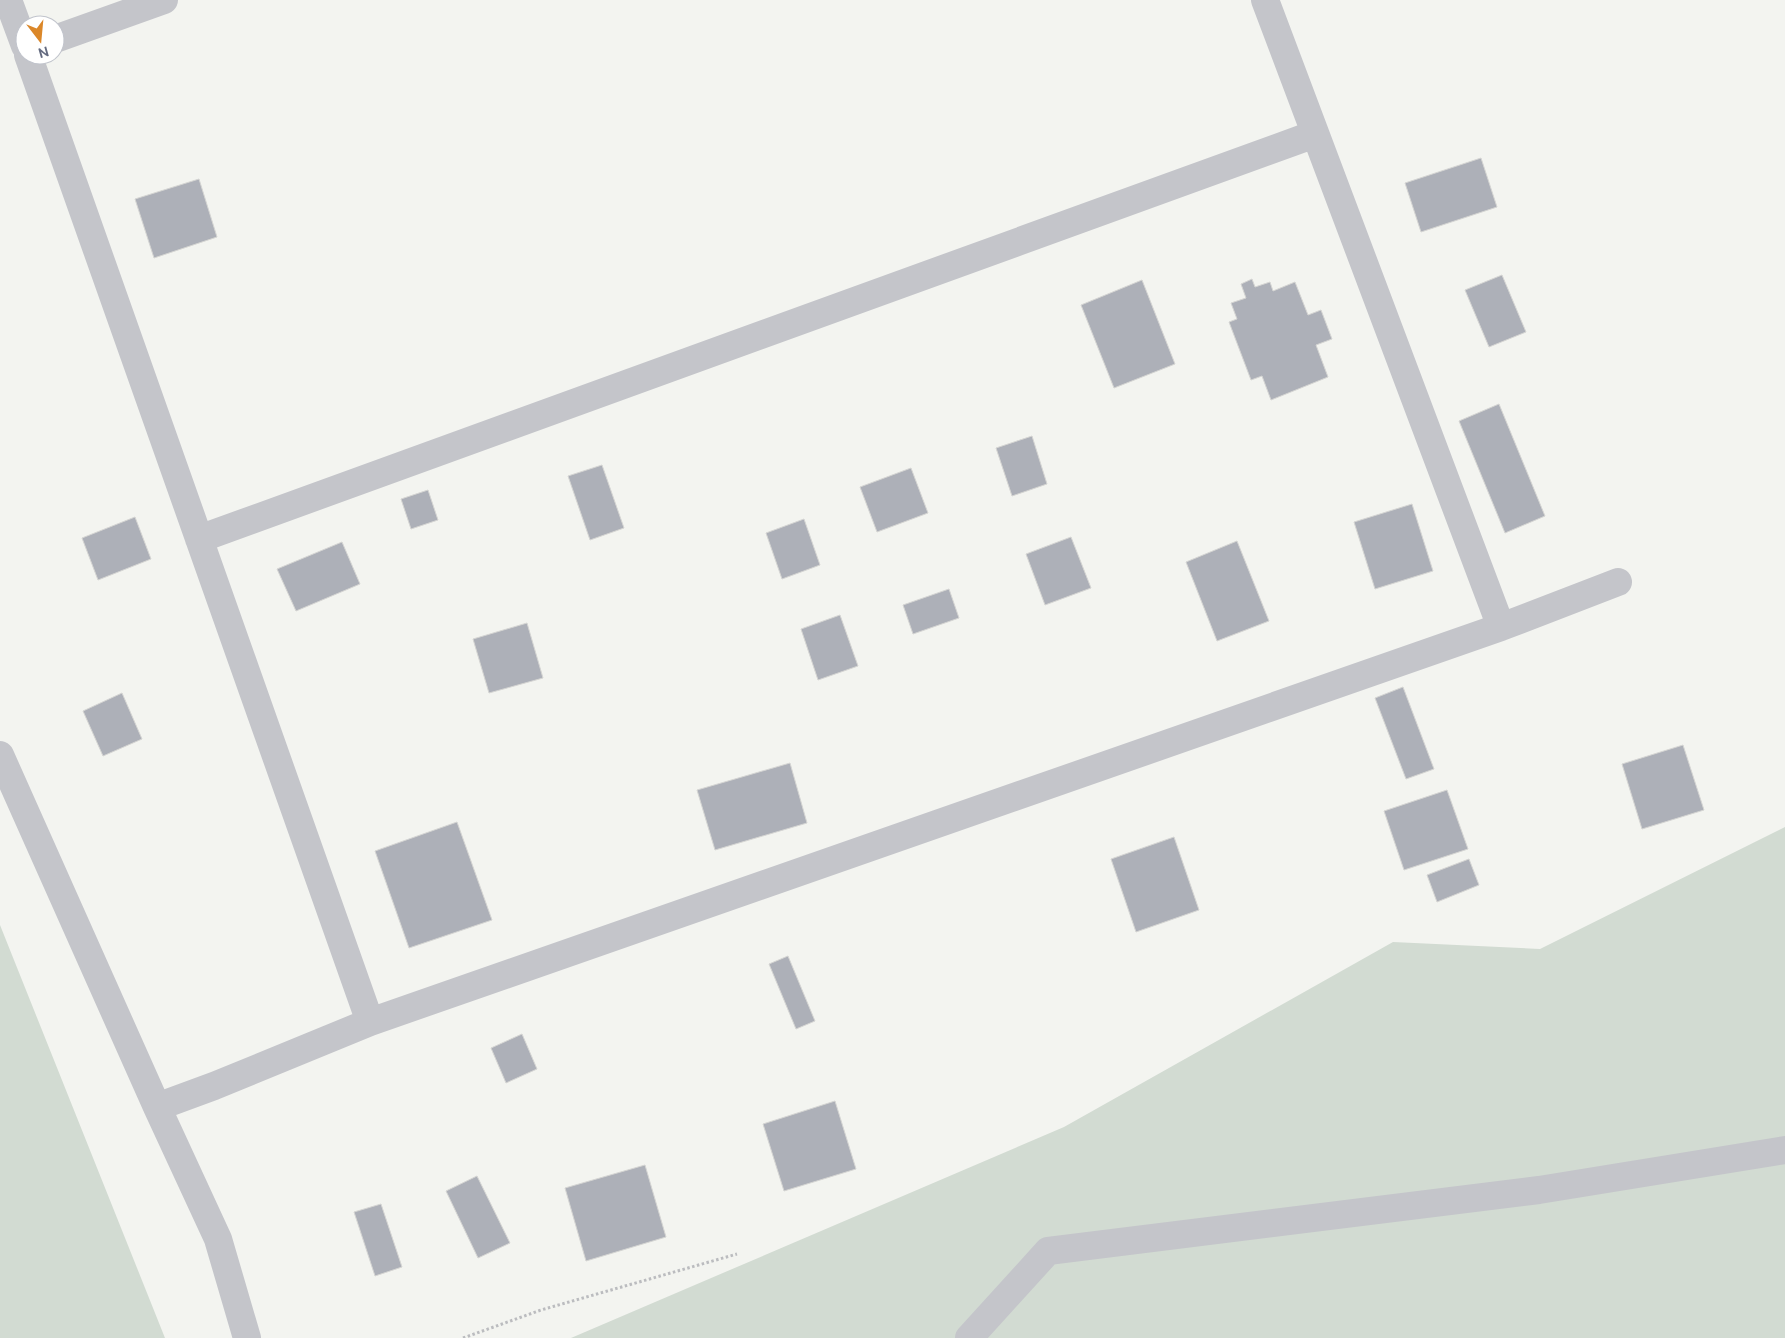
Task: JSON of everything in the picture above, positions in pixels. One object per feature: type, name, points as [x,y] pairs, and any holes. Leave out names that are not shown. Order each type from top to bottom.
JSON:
[{"type":"street","points":[[8,0],[15,19]]},
{"type":"street","points":[[65,35],[164,0]]},
{"type":"street","points":[[1265,0],[1501,627]]},
{"type":"street","points":[[32,65],[370,1022]]},
{"type":"street","points":[[199,538],[1315,134]]},
{"type":"street","points":[[157,1107],[214,1086],[370,1022],[1501,627],[1618,582]]},
{"type":"street","points":[[0,755],[218,1239],[247,1338]]},
{"type":"street","points":[[969,1338],[1048,1251],[1539,1190],[1785,1150]]},
{"type":"path","points":[[463,1338],[541,1310],[737,1254]]},
{"type":"shaded area","points":[[1785,827],[1785,1338],[571,1338],[1064,1127],[1393,942],[1540,949]]},
{"type":"shaded area","points":[[0,925],[165,1338],[0,1338]]},
{"type":"building","points":[[1481,158],[1497,207],[1421,232],[1405,183]]},
{"type":"building","points":[[199,179],[217,237],[154,258],[135,199]]},
{"type":"building","points":[[1502,275],[1526,332],[1489,347],[1465,290]]},
{"type":"building","points":[[1252,279],[1255,287],[1270,282],[1273,291],[1295,282],[1308,315],[1321,310],[1332,339],[1316,345],[1328,377],[1271,400],[1262,376],[1251,380],[1229,322],[1237,319],[1231,303],[1246,298],[1241,284]]},
{"type":"building","points":[[1142,280],[1175,364],[1114,388],[1081,305]]},
{"type":"building","points":[[1499,404],[1545,516],[1505,533],[1459,421]]},
{"type":"building","points":[[1032,436],[1047,484],[1012,496],[996,448]]},
{"type":"building","points":[[602,465],[624,528],[590,540],[568,476]]},
{"type":"building","points":[[911,468],[928,513],[877,532],[860,487]]},
{"type":"building","points":[[428,490],[438,520],[411,529],[401,499]]},
{"type":"building","points":[[1412,504],[1433,571],[1375,589],[1354,522]]},
{"type":"building","points":[[135,517],[151,559],[98,580],[82,538]]},
{"type":"building","points":[[804,519],[820,565],[782,579],[766,533]]},
{"type":"building","points":[[1071,537],[1091,588],[1045,605],[1026,554]]},
{"type":"building","points":[[1237,541],[1269,621],[1217,641],[1186,562]]},
{"type":"building","points":[[342,542],[360,584],[296,611],[277,569]]},
{"type":"building","points":[[949,589],[959,618],[913,634],[903,605]]},
{"type":"building","points":[[840,615],[858,666],[818,680],[801,629]]},
{"type":"building","points":[[527,623],[543,678],[489,693],[473,639]]},
{"type":"building","points":[[1403,687],[1434,769],[1406,779],[1375,698]]},
{"type":"building","points":[[122,693],[142,739],[103,756],[83,711]]},
{"type":"building","points":[[1683,745],[1704,810],[1642,829],[1622,764]]},
{"type":"building","points":[[790,763],[807,823],[715,850],[697,790]]},
{"type":"building","points":[[1447,790],[1468,849],[1404,870],[1384,811]]},
{"type":"building","points":[[457,822],[492,920],[409,948],[375,851]]},
{"type":"building","points":[[1174,837],[1199,910],[1136,932],[1111,859]]},
{"type":"building","points":[[1469,859],[1479,885],[1437,902],[1427,875]]},
{"type":"building","points":[[788,956],[815,1021],[796,1029],[769,964]]},
{"type":"building","points":[[522,1034],[537,1069],[506,1083],[491,1048]]},
{"type":"building","points":[[835,1101],[856,1169],[784,1191],[763,1124]]},
{"type":"building","points":[[645,1165],[666,1237],[586,1261],[565,1188]]},
{"type":"building","points":[[477,1176],[510,1243],[478,1258],[446,1191]]},
{"type":"building","points":[[381,1204],[402,1267],[375,1276],[354,1212]]}]
